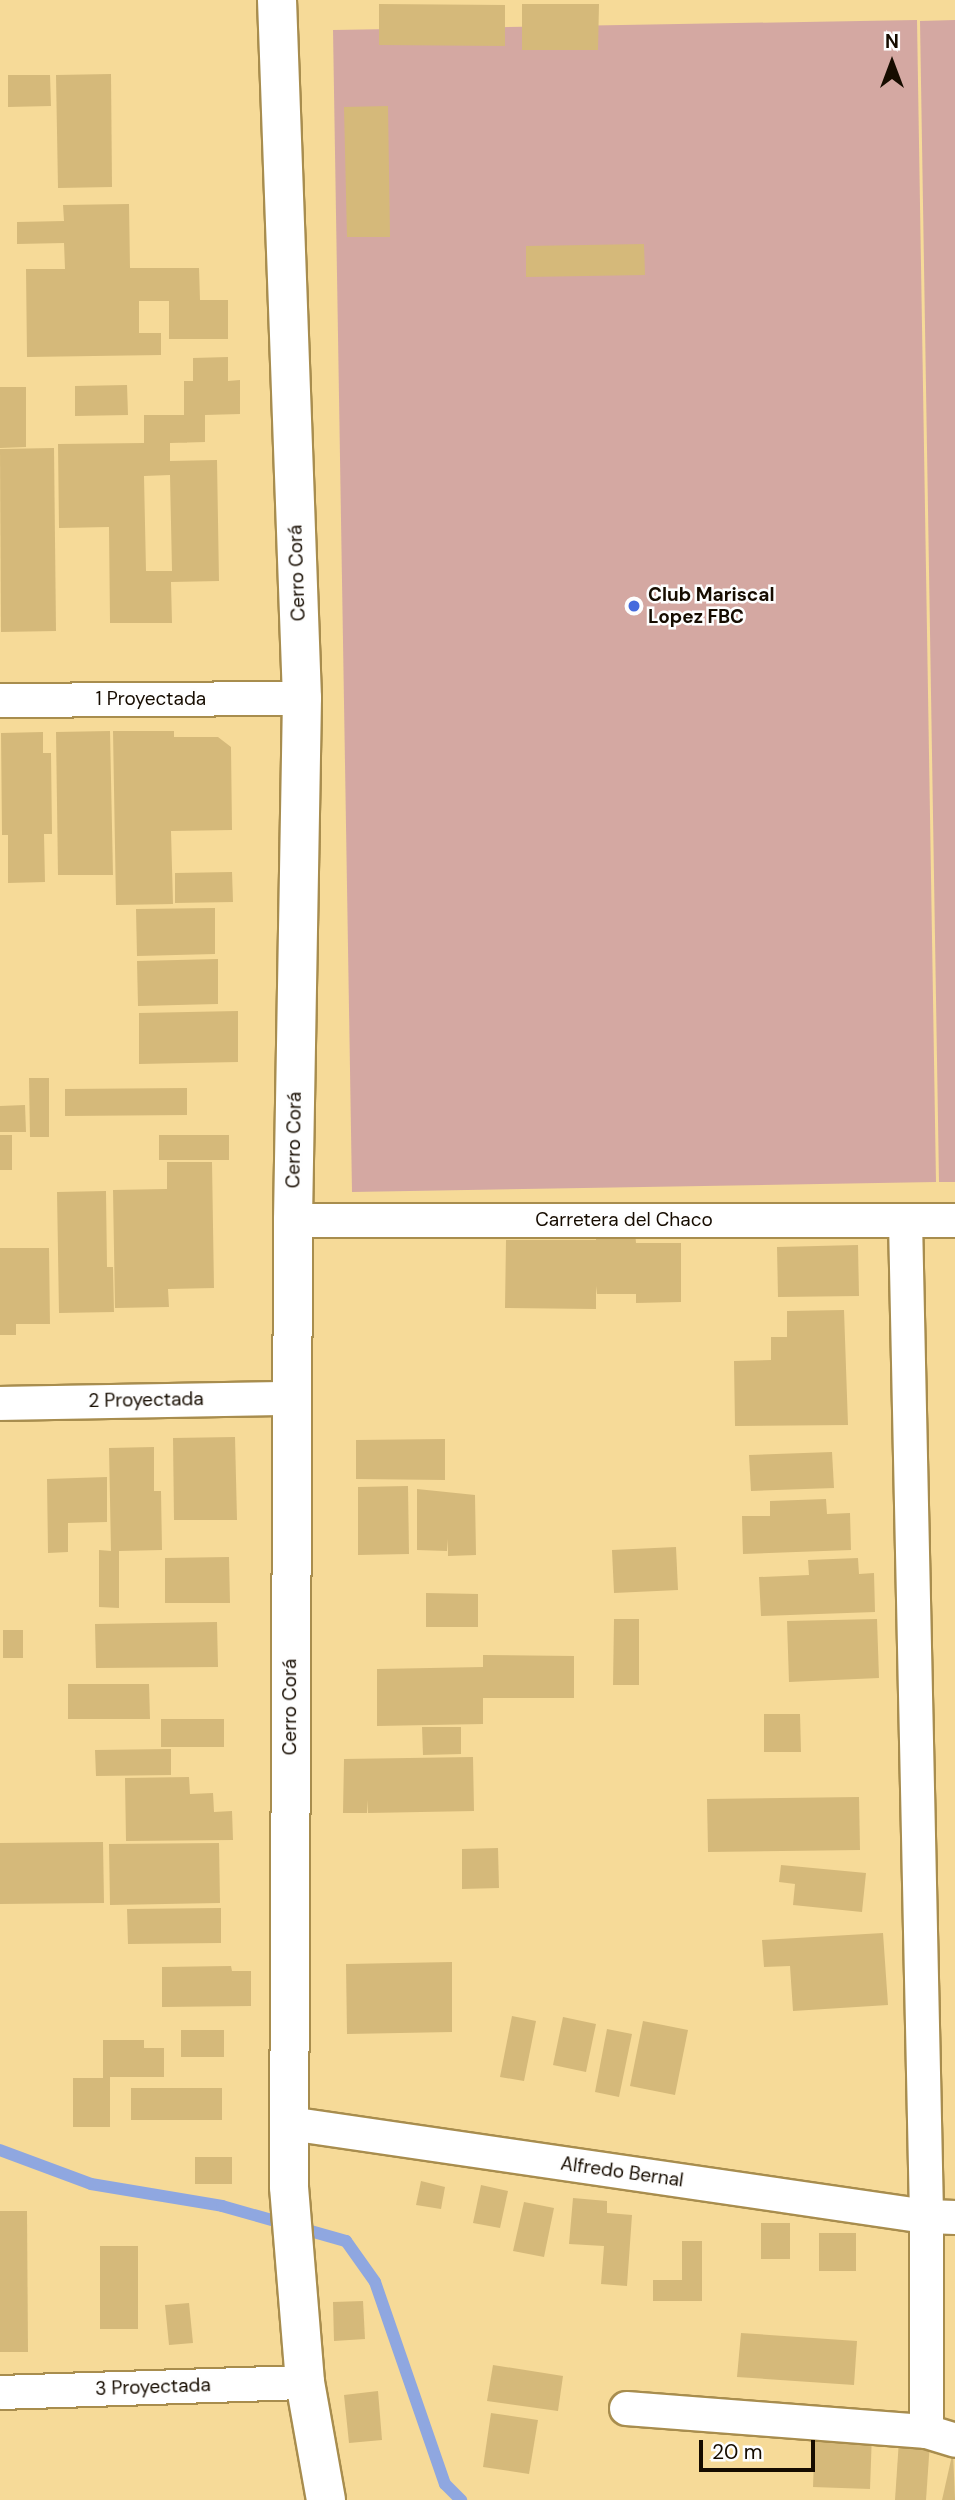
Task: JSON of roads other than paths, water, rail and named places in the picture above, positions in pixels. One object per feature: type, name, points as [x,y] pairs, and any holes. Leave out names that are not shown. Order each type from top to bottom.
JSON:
[{"type":"street","name":"Cerro Corá","points":[[277,0],[302,698],[293,1220],[289,2187],[299,2280],[305,2382],[326,2500]]},
{"type":"street","name":"1 Proyectada","points":[[0,700],[302,698]]},
{"type":"street","name":"Carretera del Chaco","points":[[293,1220],[955,1220]]},
{"type":"street","points":[[625,2408],[941,2435],[941,2216],[905,1220]]},
{"type":"street","name":"2 Proyectada","points":[[0,1403],[292,1398]]},
{"type":"street","name":"Alfredo Bernal","points":[[289,2123],[941,2216]]},
{"type":"street","name":"3 Proyectada","points":[[0,2392],[305,2382]]},
{"type":"waterway","points":[[0,2150],[91,2184],[222,2206],[346,2241],[375,2282],[445,2484],[461,2500]]},
{"type":"place","name":"Club Mariscal Lopez FBC","points":[[634,606]]}]
